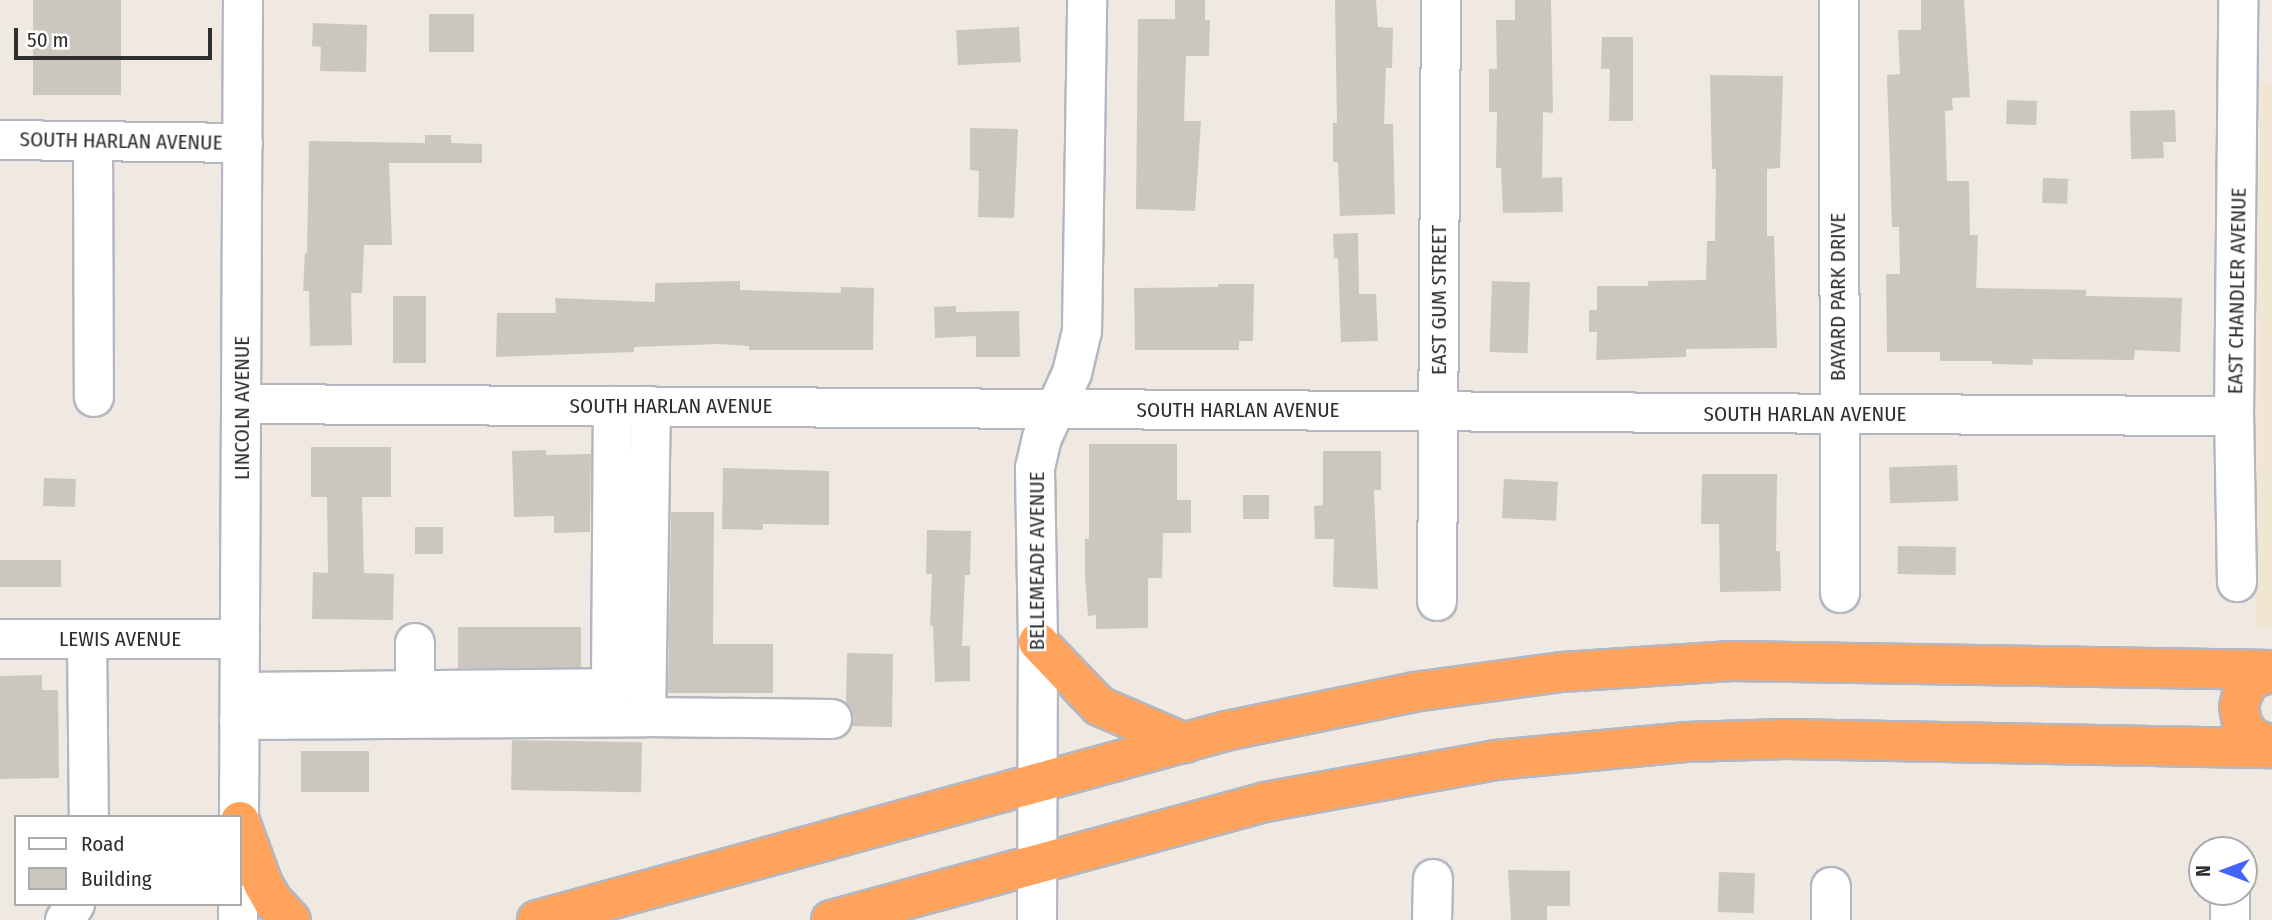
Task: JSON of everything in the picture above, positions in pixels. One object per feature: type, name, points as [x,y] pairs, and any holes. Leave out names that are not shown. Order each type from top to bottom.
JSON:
[{"type":"highway","points":[[1038,642],[1100,706],[1185,743]]},
{"type":"highway","points":[[537,920],[1185,743],[1275,720],[1414,692],[1562,672],[1732,661],[2272,671]]},
{"type":"highway","points":[[2272,671],[2250,680],[2239,707],[2242,724],[2251,737],[2272,747]]},
{"type":"highway","points":[[843,917],[1330,788],[1466,764],[1584,750],[1786,739],[2272,747]]},
{"type":"highway","points":[[242,827],[263,884],[272,901],[291,920]]},
{"type":"highway","points":[[843,917],[903,920]]},
{"type":"street","name":"LINCOLN AVENUE","points":[[239,815],[243,0]]},
{"type":"street","name":"BELLEMEADE AVENUE","points":[[1037,920],[1038,642],[1035,468],[1042,438],[1072,373],[1082,331],[1087,0]]},
{"type":"street","name":"EAST GUM STREET","points":[[1437,601],[1441,0]]},
{"type":"street","name":"BAYARD PARK DRIVE","points":[[1839,0],[1840,593]]},
{"type":"street","name":"EAST CHANDLER AVENUE","points":[[2237,582],[2234,416],[2238,257],[2238,0]]},
{"type":"street","name":"SOUTH HARLAN AVENUE","points":[[0,140],[243,143]]},
{"type":"street","points":[[93,141],[94,397]]},
{"type":"street","name":"SOUTH HARLAN AVENUE","points":[[242,404],[2234,416]]},
{"type":"street","points":[[240,706],[415,691],[611,688],[613,406]]},
{"type":"street","points":[[646,717],[650,406]]},
{"type":"street","name":"LEWIS AVENUE","points":[[0,639],[240,639]]},
{"type":"street","points":[[88,639],[89,815]]},
{"type":"street","points":[[415,643],[415,691]]},
{"type":"street","points":[[240,706],[832,719]]},
{"type":"street","points":[[1432,920],[1433,879]]},
{"type":"shaded area","points":[[2260,83],[2272,83],[2272,626],[2256,626]]},
{"type":"building","points":[[33,0],[121,0],[121,95],[33,95]]},
{"type":"building","points":[[1175,0],[1205,0],[1205,20],[1210,20],[1209,56],[1186,56],[1184,121],[1201,121],[1195,211],[1136,209],[1138,19],[1175,19]]},
{"type":"building","points":[[1335,0],[1376,0],[1378,27],[1393,28],[1392,68],[1386,68],[1384,124],[1393,124],[1395,214],[1340,216],[1338,162],[1333,162],[1333,123],[1337,123]]},
{"type":"building","points":[[1515,0],[1551,0],[1553,113],[1543,112],[1542,178],[1562,177],[1563,212],[1503,213],[1501,168],[1496,168],[1497,112],[1489,112],[1489,69],[1497,69],[1496,20],[1515,20]]},
{"type":"building","points":[[1921,0],[1964,0],[1970,97],[1952,98],[1953,110],[1945,111],[1947,181],[1969,181],[1970,235],[1978,235],[1976,288],[2086,290],[2086,296],[2182,298],[2180,352],[2135,350],[2134,360],[2033,359],[2033,365],[1992,364],[1992,361],[1940,361],[1940,352],[1887,352],[1886,274],[1900,274],[1899,227],[1892,227],[1887,75],[1900,74],[1898,30],[1921,30]]},
{"type":"building","points":[[429,14],[474,14],[474,52],[429,52]]},
{"type":"building","points":[[313,23],[367,25],[366,72],[320,71],[321,47],[312,46]]},
{"type":"building","points":[[1019,27],[1021,62],[958,65],[956,30]]},
{"type":"building","points":[[1602,37],[1633,37],[1633,121],[1609,121],[1610,69],[1601,69]]},
{"type":"building","points":[[1710,75],[1783,76],[1780,168],[1767,169],[1767,236],[1774,236],[1777,348],[1686,349],[1686,357],[1596,360],[1597,332],[1589,332],[1589,310],[1597,310],[1597,286],[1648,286],[1648,281],[1706,280],[1707,241],[1715,241],[1716,169],[1712,169]]},
{"type":"building","points":[[2007,100],[2037,101],[2036,125],[2006,124]]},
{"type":"building","points":[[2175,110],[2176,142],[2163,142],[2164,158],[2131,159],[2130,111]]},
{"type":"building","points":[[970,128],[1018,129],[1014,218],[978,217],[979,171],[970,170]]},
{"type":"building","points":[[425,135],[451,135],[451,143],[482,144],[482,163],[389,163],[392,245],[364,245],[362,293],[351,293],[352,345],[310,346],[309,291],[303,291],[305,253],[307,254],[309,141],[425,143]]},
{"type":"building","points":[[2043,178],[2068,179],[2067,204],[2042,203]]},
{"type":"building","points":[[1358,233],[1359,294],[1376,294],[1378,341],[1341,342],[1338,258],[1334,258],[1333,234]]},
{"type":"building","points":[[740,281],[740,290],[841,293],[841,287],[874,288],[873,350],[749,350],[749,346],[719,344],[634,347],[634,352],[496,357],[497,313],[556,313],[555,298],[655,302],[655,283]]},
{"type":"building","points":[[1492,281],[1530,282],[1527,353],[1490,352]]},
{"type":"building","points":[[1218,284],[1254,284],[1253,341],[1239,341],[1239,350],[1135,350],[1134,288],[1218,287]]},
{"type":"building","points":[[393,296],[426,296],[426,363],[393,363]]},
{"type":"building","points":[[956,306],[956,312],[1019,311],[1020,357],[976,357],[976,336],[935,338],[934,307]]},
{"type":"building","points":[[1089,444],[1177,444],[1177,500],[1191,500],[1191,533],[1163,533],[1162,578],[1148,578],[1148,628],[1096,629],[1096,615],[1088,616],[1085,539],[1089,539]]},
{"type":"building","points":[[311,447],[391,447],[391,497],[362,497],[364,573],[394,574],[393,620],[312,619],[313,572],[328,573],[327,497],[311,497]]},
{"type":"building","points":[[546,450],[546,455],[591,454],[590,532],[554,533],[554,516],[514,517],[512,451]]},
{"type":"building","points":[[1323,451],[1381,451],[1381,490],[1374,490],[1378,589],[1333,587],[1334,539],[1315,539],[1314,506],[1323,505]]},
{"type":"building","points":[[1957,465],[1958,501],[1890,503],[1889,467]]},
{"type":"building","points":[[723,468],[829,471],[829,525],[763,524],[763,530],[722,529]]},
{"type":"building","points":[[1702,474],[1777,474],[1776,551],[1780,551],[1781,591],[1720,592],[1719,524],[1701,524]]},
{"type":"building","points":[[44,478],[76,479],[75,507],[43,506]]},
{"type":"building","points":[[1504,479],[1558,482],[1556,521],[1502,518]]},
{"type":"building","points":[[1243,495],[1269,495],[1269,519],[1243,519]]},
{"type":"building","points":[[671,512],[714,512],[713,644],[773,644],[773,693],[668,693]]},
{"type":"building","points":[[415,527],[443,527],[443,554],[415,554]]},
{"type":"building","points":[[927,530],[971,531],[970,575],[965,575],[962,646],[970,646],[970,681],[935,682],[933,626],[930,626],[932,574],[926,574]]},
{"type":"building","points":[[1898,546],[1956,547],[1956,575],[1898,574]]},
{"type":"building","points":[[0,560],[61,560],[61,587],[0,587]]},
{"type":"building","points":[[458,627],[581,627],[581,668],[458,668]]},
{"type":"building","points":[[847,653],[893,654],[892,727],[852,726],[851,709],[846,703]]},
{"type":"building","points":[[42,675],[42,690],[58,690],[59,778],[0,779],[0,676]]},
{"type":"building","points":[[512,740],[642,742],[641,792],[511,790]]},
{"type":"building","points":[[301,751],[369,751],[369,792],[301,792]]},
{"type":"building","points":[[1508,870],[1570,871],[1570,906],[1547,906],[1547,920],[1511,920]]},
{"type":"building","points":[[1719,872],[1755,873],[1754,913],[1718,912]]}]
